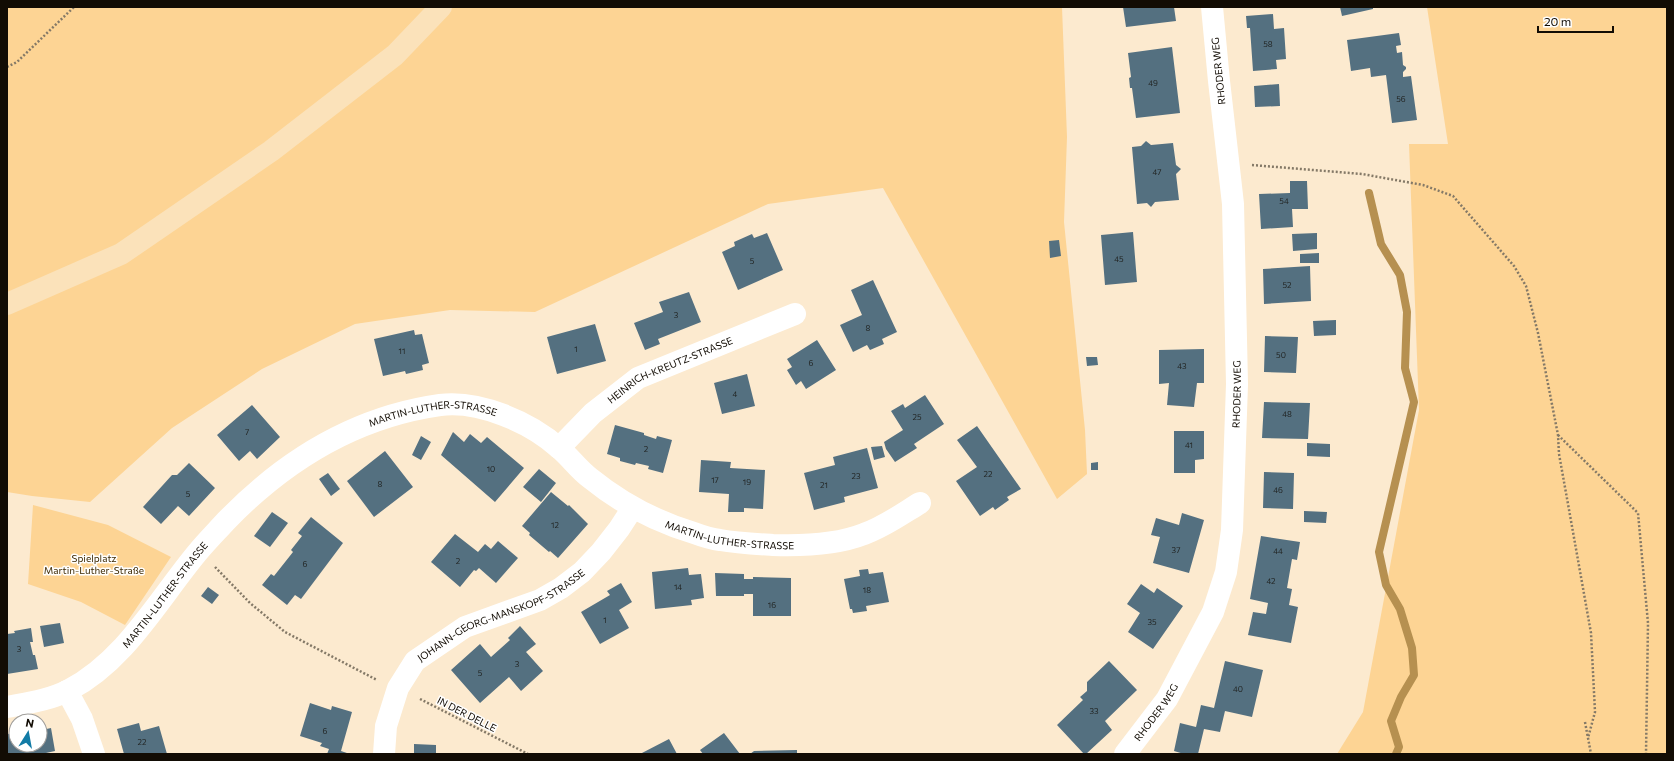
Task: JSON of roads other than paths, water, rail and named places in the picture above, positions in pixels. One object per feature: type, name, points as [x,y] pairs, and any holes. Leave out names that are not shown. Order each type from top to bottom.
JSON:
[{"type":"main road","points":[[7,304],[121,254],[264,156],[395,55],[441,7]]},
{"type":"street","name":"RHODER WEG","points":[[1125,754],[1167,699],[1213,612],[1226,572],[1232,530],[1237,384],[1233,204],[1212,7]]},
{"type":"street","name":"HEINRICH-KREUTZ-STRASSE","points":[[558,448],[594,413],[638,378],[795,314]]},
{"type":"street","name":"MARTIN-LUTHER-STRASSE","points":[[7,707],[41,700],[67,692],[98,671],[127,644],[199,550],[238,509],[277,474],[349,430],[380,419],[443,405],[469,406],[495,412],[520,421],[542,435],[588,477],[632,509],[672,527],[717,540],[795,546],[829,543],[864,535],[893,520],[920,503]]},
{"type":"street","name":"JOHANN-GEORG-MANSKOPF-STRASSE","points":[[384,754],[386,726],[398,688],[415,661],[465,627],[540,600],[561,588],[582,572],[619,529],[632,509]]},
{"type":"street","points":[[67,692],[82,719],[94,754]]},
{"type":"waterway","points":[[1369,193],[1381,244],[1400,275],[1407,312],[1405,368],[1414,402],[1379,552],[1386,585],[1400,609],[1412,648],[1414,675],[1401,697],[1391,721],[1399,747],[1396,754]]},
{"type":"park label","name":"Spielplatz Martin-Luther-Straße","points":[[94,564]]}]
